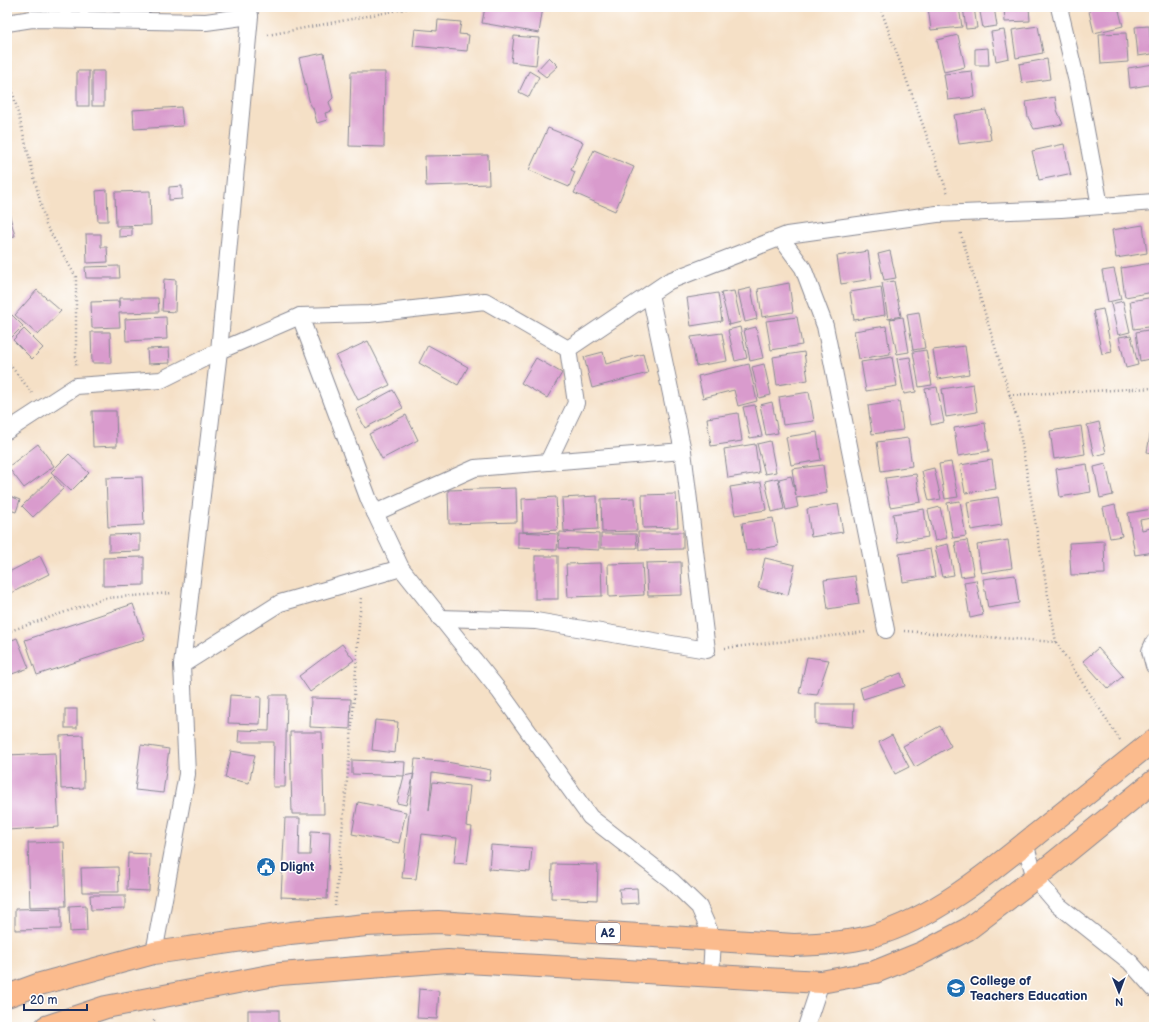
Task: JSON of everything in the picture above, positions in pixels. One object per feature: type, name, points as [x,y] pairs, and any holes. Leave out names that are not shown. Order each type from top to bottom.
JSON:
[{"type":"highway","name":"A2","points":[[7,996],[40,984],[154,953],[290,933],[366,925],[438,922],[794,945],[837,943],[872,936],[908,923],[981,878],[1154,740]]},
{"type":"highway","points":[[46,1027],[106,1007],[280,974],[448,961],[821,982],[875,972],[922,953],[968,929],[1035,878],[1154,781]]},
{"type":"street","points":[[1059,7],[1077,82],[1100,206]]},
{"type":"street","points":[[7,23],[32,19],[206,22],[249,11],[219,351],[182,665],[187,774],[154,953]]},
{"type":"street","points":[[568,349],[669,281],[786,235],[907,218],[955,213],[1154,202]]},
{"type":"street","points":[[781,238],[804,268],[825,326],[886,630]]},
{"type":"street","points":[[440,618],[536,621],[707,650],[683,451],[650,294]]},
{"type":"street","points":[[7,431],[76,386],[161,380],[219,351],[300,316],[369,314],[485,301],[568,349]]},
{"type":"street","points":[[300,316],[375,513],[401,568],[500,692],[590,817],[672,881],[699,907],[714,939],[711,975]]},
{"type":"street","points":[[548,462],[576,403],[568,349]]},
{"type":"street","points":[[375,513],[475,468],[683,451]]},
{"type":"street","points":[[182,665],[280,603],[401,568]]},
{"type":"street","points":[[1154,642],[1150,651],[1154,666]]},
{"type":"street","points":[[1025,843],[1035,878],[1057,904],[1130,962],[1154,989]]},
{"type":"street","points":[[806,1027],[821,982]]},
{"type":"path","points":[[247,38],[415,7]]},
{"type":"path","points":[[880,7],[955,213],[1018,422],[1056,641],[1131,758]]},
{"type":"path","points":[[7,69],[46,225],[76,277],[76,386]]},
{"type":"path","points":[[7,361],[43,408]]},
{"type":"path","points":[[1009,395],[1154,388]]},
{"type":"path","points":[[333,928],[351,739],[362,580]]},
{"type":"path","points":[[7,632],[106,598],[191,592]]},
{"type":"path","points":[[707,650],[886,630],[1056,641]]},
{"type":"building","points":[[485,7],[543,7],[539,33],[482,23]]},
{"type":"building","points":[[928,7],[959,7],[962,27],[931,30]]},
{"type":"building","points":[[963,7],[974,7],[977,28],[966,29]]},
{"type":"building","points":[[979,7],[994,7],[997,26],[983,28]]},
{"type":"building","points":[[1004,7],[1029,7],[1030,21],[1005,22]]},
{"type":"building","points":[[1088,7],[1118,7],[1123,26],[1094,33]]},
{"type":"building","points":[[438,20],[461,22],[459,34],[469,35],[467,51],[413,46],[415,29],[437,31]]},
{"type":"building","points":[[1038,26],[1043,53],[1016,58],[1012,30]]},
{"type":"building","points":[[1149,26],[1152,54],[1138,56],[1135,27]]},
{"type":"building","points":[[1004,30],[1009,58],[996,61],[991,32]]},
{"type":"building","points":[[1126,33],[1128,62],[1101,64],[1099,34]]},
{"type":"building","points":[[958,35],[965,67],[944,72],[937,40]]},
{"type":"building","points":[[514,36],[539,38],[536,65],[511,62]]},
{"type":"building","points":[[988,48],[989,65],[975,65],[975,49]]},
{"type":"building","points":[[324,53],[333,98],[329,102],[332,111],[325,113],[327,120],[317,123],[313,108],[310,104],[299,58]]},
{"type":"building","points":[[549,57],[558,66],[546,77],[537,70]]},
{"type":"building","points":[[1047,59],[1050,79],[1022,83],[1019,64]]},
{"type":"building","points":[[1154,64],[1154,84],[1130,88],[1128,68]]},
{"type":"building","points":[[77,71],[89,71],[89,106],[77,106]]},
{"type":"building","points":[[92,71],[104,71],[104,106],[92,106]]},
{"type":"building","points":[[529,71],[539,77],[529,97],[519,92]]},
{"type":"building","points":[[972,71],[975,97],[948,100],[944,74]]},
{"type":"building","points":[[351,72],[385,72],[384,147],[349,146]]},
{"type":"building","points":[[1055,97],[1057,110],[1063,124],[1034,129],[1028,117],[1026,102]]},
{"type":"building","points":[[181,107],[183,126],[134,129],[133,110]]},
{"type":"building","points":[[986,110],[991,140],[959,144],[954,115]]},
{"type":"building","points":[[548,128],[583,142],[571,170],[575,172],[569,187],[529,170]]},
{"type":"building","points":[[1064,144],[1071,176],[1068,174],[1039,180],[1032,151]]},
{"type":"building","points":[[594,150],[634,167],[615,211],[574,193]]},
{"type":"building","points":[[488,155],[489,184],[426,186],[425,156]]},
{"type":"building","points":[[182,186],[182,199],[169,200],[169,187]]},
{"type":"building","points":[[107,190],[108,221],[98,221],[96,191]]},
{"type":"building","points":[[150,191],[151,225],[116,226],[115,192]]},
{"type":"building","points":[[7,205],[15,236],[7,238]]},
{"type":"building","points":[[1143,225],[1147,253],[1116,258],[1112,230]]},
{"type":"building","points":[[119,228],[132,228],[132,236],[119,237]]},
{"type":"building","points":[[86,234],[101,234],[101,247],[107,247],[108,262],[87,263]]},
{"type":"building","points":[[868,251],[872,279],[841,284],[837,256]]},
{"type":"building","points":[[890,251],[896,278],[884,280],[878,254]]},
{"type":"building","points":[[1152,263],[1154,292],[1125,297],[1121,268]]},
{"type":"building","points":[[119,266],[120,278],[86,278],[85,267]]},
{"type":"building","points":[[1114,269],[1121,299],[1108,302],[1102,271]]},
{"type":"building","points":[[164,279],[176,280],[175,312],[162,311]]},
{"type":"building","points":[[894,281],[901,316],[888,319],[882,283]]},
{"type":"building","points":[[789,283],[793,312],[762,317],[758,289]]},
{"type":"building","points":[[881,287],[885,315],[854,320],[850,292]]},
{"type":"building","points":[[751,288],[757,319],[745,322],[738,291]]},
{"type":"building","points":[[37,290],[61,311],[38,335],[15,315]]},
{"type":"building","points":[[734,291],[741,322],[729,325],[721,293]]},
{"type":"building","points":[[718,293],[722,321],[691,326],[687,298]]},
{"type":"building","points":[[1154,297],[1154,326],[1134,329],[1130,301]]},
{"type":"building","points":[[119,298],[158,298],[159,312],[119,313],[120,327],[92,328],[91,302],[119,301]]},
{"type":"building","points":[[1123,301],[1130,332],[1118,335],[1111,304]]},
{"type":"building","points":[[1103,309],[1112,352],[1102,354],[1093,311]]},
{"type":"building","points":[[919,312],[925,348],[913,350],[907,314]]},
{"type":"building","points":[[12,315],[23,326],[11,338],[7,334],[7,320]]},
{"type":"building","points":[[166,317],[167,339],[126,341],[125,319]]},
{"type":"building","points":[[797,317],[802,345],[771,350],[766,321]]},
{"type":"building","points":[[903,317],[909,352],[897,354],[890,319]]},
{"type":"building","points":[[886,326],[890,354],[859,359],[854,331]]},
{"type":"building","points":[[740,327],[747,358],[735,361],[728,330]]},
{"type":"building","points":[[756,327],[763,358],[750,361],[744,330]]},
{"type":"building","points":[[24,329],[43,348],[32,359],[13,340]]},
{"type":"building","points":[[1154,329],[1154,358],[1140,361],[1136,332]]},
{"type":"building","points":[[91,332],[110,332],[111,363],[92,363]]},
{"type":"building","points":[[722,333],[727,361],[696,366],[691,337]]},
{"type":"building","points":[[1131,335],[1138,365],[1126,368],[1119,337]]},
{"type":"building","points":[[368,341],[390,385],[358,400],[336,356]]},
{"type":"building","points":[[428,345],[468,367],[458,385],[419,363]]},
{"type":"building","points":[[965,346],[969,374],[938,379],[933,350]]},
{"type":"building","points":[[169,348],[170,363],[148,364],[147,349]]},
{"type":"building","points":[[926,350],[932,385],[919,387],[913,352]]},
{"type":"building","points":[[603,352],[606,364],[643,354],[648,373],[592,388],[584,357]]},
{"type":"building","points":[[804,352],[808,380],[777,385],[773,357]]},
{"type":"building","points":[[892,357],[897,386],[866,391],[861,362]]},
{"type":"building","points":[[910,357],[916,392],[904,394],[897,359]]},
{"type":"building","points":[[536,358],[562,373],[547,398],[521,383]]},
{"type":"building","points":[[749,364],[757,401],[738,406],[734,390],[703,398],[698,376]]},
{"type":"building","points":[[764,364],[771,395],[759,398],[752,367]]},
{"type":"building","points":[[973,384],[977,412],[946,417],[942,389]]},
{"type":"building","points":[[937,387],[944,422],[931,425],[925,389]]},
{"type":"building","points":[[393,390],[403,408],[365,428],[356,410]]},
{"type":"building","points":[[809,392],[814,421],[783,425],[779,397]]},
{"type":"building","points":[[899,401],[903,430],[872,434],[868,406]]},
{"type":"building","points":[[772,402],[778,433],[766,435],[760,405]]},
{"type":"building","points":[[755,405],[762,436],[750,438],[743,407]]},
{"type":"building","points":[[92,411],[116,411],[117,446],[93,447]]},
{"type":"building","points":[[738,413],[742,441],[711,446],[707,418]]},
{"type":"building","points":[[406,415],[418,440],[382,459],[369,434]]},
{"type":"building","points":[[1154,419],[1154,454],[1147,452]]},
{"type":"building","points":[[1099,422],[1106,453],[1094,456],[1087,425]]},
{"type":"building","points":[[985,423],[989,451],[958,456],[954,428]]},
{"type":"building","points":[[1081,426],[1085,454],[1054,459],[1050,431]]},
{"type":"building","points":[[817,432],[821,460],[791,465],[786,437]]},
{"type":"building","points":[[908,438],[912,466],[881,471],[877,442]]},
{"type":"building","points":[[770,441],[776,472],[765,474],[757,444]]},
{"type":"building","points":[[38,444],[54,466],[24,488],[8,467]]},
{"type":"building","points":[[755,444],[759,473],[728,478],[724,449]]},
{"type":"building","points":[[69,454],[89,473],[71,491],[51,472]]},
{"type":"building","points":[[992,460],[996,489],[965,493],[960,465]]},
{"type":"building","points":[[951,462],[958,497],[945,499],[939,464]]},
{"type":"building","points":[[1087,464],[1091,492],[1060,497],[1056,469]]},
{"type":"building","points":[[1106,464],[1113,495],[1100,498],[1094,467]]},
{"type":"building","points":[[823,465],[827,493],[796,498],[798,507],[786,510],[779,479],[791,476],[796,496],[792,469]]},
{"type":"building","points":[[934,468],[941,499],[929,501],[922,471]]},
{"type":"building","points":[[916,474],[921,502],[890,507],[885,478]]},
{"type":"building","points":[[53,476],[64,488],[33,517],[22,506]]},
{"type":"building","points":[[142,477],[144,525],[108,527],[106,478]]},
{"type":"building","points":[[778,478],[784,509],[772,512],[765,481]]},
{"type":"building","points":[[761,482],[766,510],[735,515],[730,487]]},
{"type":"building","points":[[516,488],[517,522],[449,524],[448,490]]},
{"type":"building","points":[[676,494],[678,527],[643,528],[642,495]]},
{"type":"building","points":[[7,495],[20,500],[16,512],[7,509]]},
{"type":"building","points":[[597,496],[598,529],[564,531],[562,498]]},
{"type":"building","points":[[556,497],[558,530],[523,532],[522,499]]},
{"type":"building","points":[[998,497],[1002,525],[971,530],[967,502]]},
{"type":"building","points":[[635,498],[637,531],[602,532],[601,499]]},
{"type":"building","points":[[960,501],[966,536],[953,538],[947,503]]},
{"type":"building","points":[[838,504],[843,532],[811,537],[807,509]]},
{"type":"building","points":[[1115,505],[1122,536],[1110,538],[1103,508]]},
{"type":"building","points":[[940,507],[947,538],[935,541],[928,510]]},
{"type":"building","points":[[924,509],[928,537],[897,542],[893,514]]},
{"type":"building","points":[[1152,509],[1151,518],[1140,520],[1142,530],[1151,528],[1154,552],[1135,555],[1128,513]]},
{"type":"building","points":[[773,518],[778,546],[746,551],[742,523]]},
{"type":"building","points":[[518,532],[558,534],[557,550],[518,548]]},
{"type":"building","points":[[560,532],[599,534],[599,550],[559,548]]},
{"type":"building","points":[[638,532],[683,532],[683,549],[639,550]]},
{"type":"building","points":[[140,534],[140,551],[109,552],[109,535]]},
{"type":"building","points":[[601,534],[636,534],[637,548],[601,548]]},
{"type":"building","points":[[967,540],[974,575],[961,577],[955,542]]},
{"type":"building","points":[[1008,540],[1012,568],[981,573],[977,545]]},
{"type":"building","points":[[1104,541],[1105,574],[1071,575],[1069,543]]},
{"type":"building","points":[[948,544],[954,575],[942,577],[935,547]]},
{"type":"building","points":[[930,549],[935,577],[903,582],[899,554]]},
{"type":"building","points":[[40,556],[49,574],[11,593],[7,584],[7,573]]},
{"type":"building","points":[[535,556],[558,556],[558,599],[535,599]]},
{"type":"building","points":[[144,557],[144,585],[103,586],[103,558]]},
{"type":"building","points":[[765,558],[795,565],[788,595],[758,588]]},
{"type":"building","points":[[681,562],[682,595],[648,596],[646,563]]},
{"type":"building","points":[[601,563],[602,596],[568,597],[566,564]]},
{"type":"building","points":[[642,563],[644,595],[609,597],[608,564]]},
{"type":"building","points":[[1015,575],[1019,603],[988,608],[983,579]]},
{"type":"building","points":[[855,576],[859,604],[828,609],[824,580]]},
{"type":"building","points":[[976,580],[983,615],[970,618],[964,582]]},
{"type":"building","points":[[133,604],[145,639],[37,675],[25,640]]},
{"type":"building","points":[[17,638],[29,668],[9,675],[7,669],[7,642]]},
{"type":"building","points":[[342,644],[354,660],[310,692],[299,676]]},
{"type":"building","points":[[1098,648],[1123,676],[1108,689],[1083,661]]},
{"type":"building","points":[[807,657],[829,660],[817,695],[799,693]]},
{"type":"building","points":[[901,673],[905,686],[863,699],[860,688]]},
{"type":"building","points":[[230,695],[261,697],[260,724],[228,723]]},
{"type":"building","points":[[270,695],[287,695],[285,787],[273,787],[274,742],[238,742],[239,730],[269,731]]},
{"type":"building","points":[[311,698],[351,699],[350,729],[310,727]]},
{"type":"building","points":[[816,704],[854,704],[853,727],[816,724]]},
{"type":"building","points":[[65,709],[77,709],[77,728],[65,728]]},
{"type":"building","points":[[375,720],[398,722],[395,753],[372,750]]},
{"type":"building","points":[[940,726],[951,746],[915,767],[903,746]]},
{"type":"building","points":[[290,732],[322,732],[324,814],[292,814]]},
{"type":"building","points":[[83,735],[84,788],[61,789],[60,736]]},
{"type":"building","points":[[892,735],[909,767],[895,774],[879,742]]},
{"type":"building","points":[[141,745],[169,749],[163,793],[135,790]]},
{"type":"building","points":[[231,751],[255,755],[249,783],[225,778]]},
{"type":"building","points":[[55,753],[59,827],[7,830],[7,755]]},
{"type":"building","points":[[415,759],[441,761],[491,770],[489,781],[432,773],[429,811],[433,782],[470,786],[466,826],[472,827],[467,864],[454,863],[457,838],[422,834],[416,879],[402,878]]},
{"type":"building","points":[[352,760],[405,762],[404,776],[352,774]]},
{"type":"building","points":[[414,774],[406,805],[397,803],[404,776]]},
{"type":"building","points":[[358,802],[406,812],[399,843],[352,834]]},
{"type":"building","points":[[285,818],[300,818],[299,855],[310,855],[311,831],[330,832],[327,899],[281,897]]},
{"type":"building","points":[[64,842],[66,906],[30,907],[28,843]]},
{"type":"building","points":[[491,845],[532,848],[530,872],[489,869]]},
{"type":"building","points":[[128,853],[150,854],[149,891],[127,890]]},
{"type":"building","points":[[552,864],[598,865],[597,900],[551,898]]},
{"type":"building","points":[[118,867],[119,892],[82,892],[81,868]]},
{"type":"building","points":[[637,888],[638,903],[621,904],[619,889]]},
{"type":"building","points":[[90,895],[125,895],[125,909],[91,910]]},
{"type":"building","points":[[86,905],[87,931],[70,932],[69,906]]},
{"type":"building","points":[[61,908],[61,929],[15,930],[15,909]]},
{"type":"building","points":[[419,989],[439,991],[437,1019],[417,1018]]},
{"type":"building","points":[[248,1010],[279,1010],[279,1027],[248,1027]]},
{"type":"place","name":"Dlight","points":[[266,867]]},
{"type":"place","name":"College of Teachers Education","points":[[956,988]]}]
